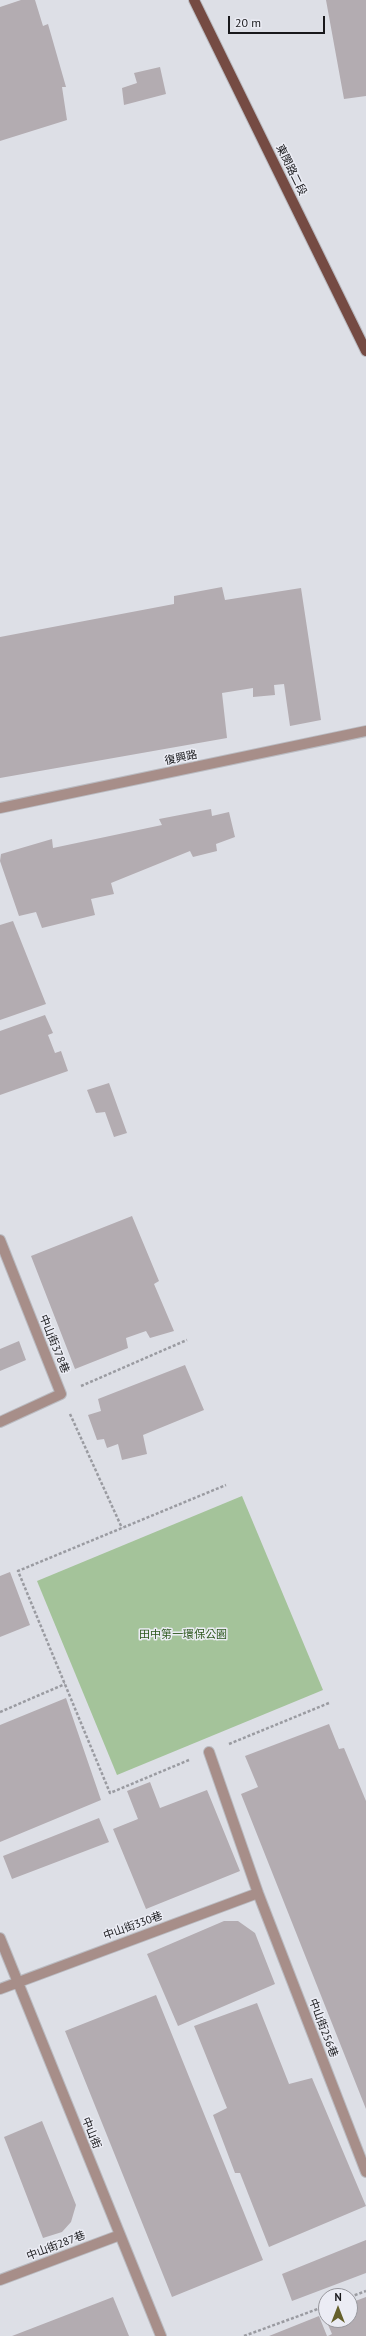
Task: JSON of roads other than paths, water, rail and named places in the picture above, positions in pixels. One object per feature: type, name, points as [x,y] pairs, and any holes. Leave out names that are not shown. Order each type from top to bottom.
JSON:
[{"type":"main road","name":"東閔路二段","points":[[194,0],[366,351]]},
{"type":"street","name":"復興路","points":[[0,808],[366,731]]},
{"type":"street","name":"中山街378巷","points":[[0,1240],[61,1394],[0,1422]]},
{"type":"street","name":"中山街256巷","points":[[209,1752],[258,1893],[366,2172]]},
{"type":"street","name":"中山街330巷","points":[[0,1989],[258,1893]]},
{"type":"street","name":"中山街","points":[[0,1938],[16,1982],[161,2336]]},
{"type":"street","name":"中山街287巷","points":[[0,2280],[120,2235]]},
{"type":"park label","name":"田中第一環保公園","points":[[183,1635]]}]
